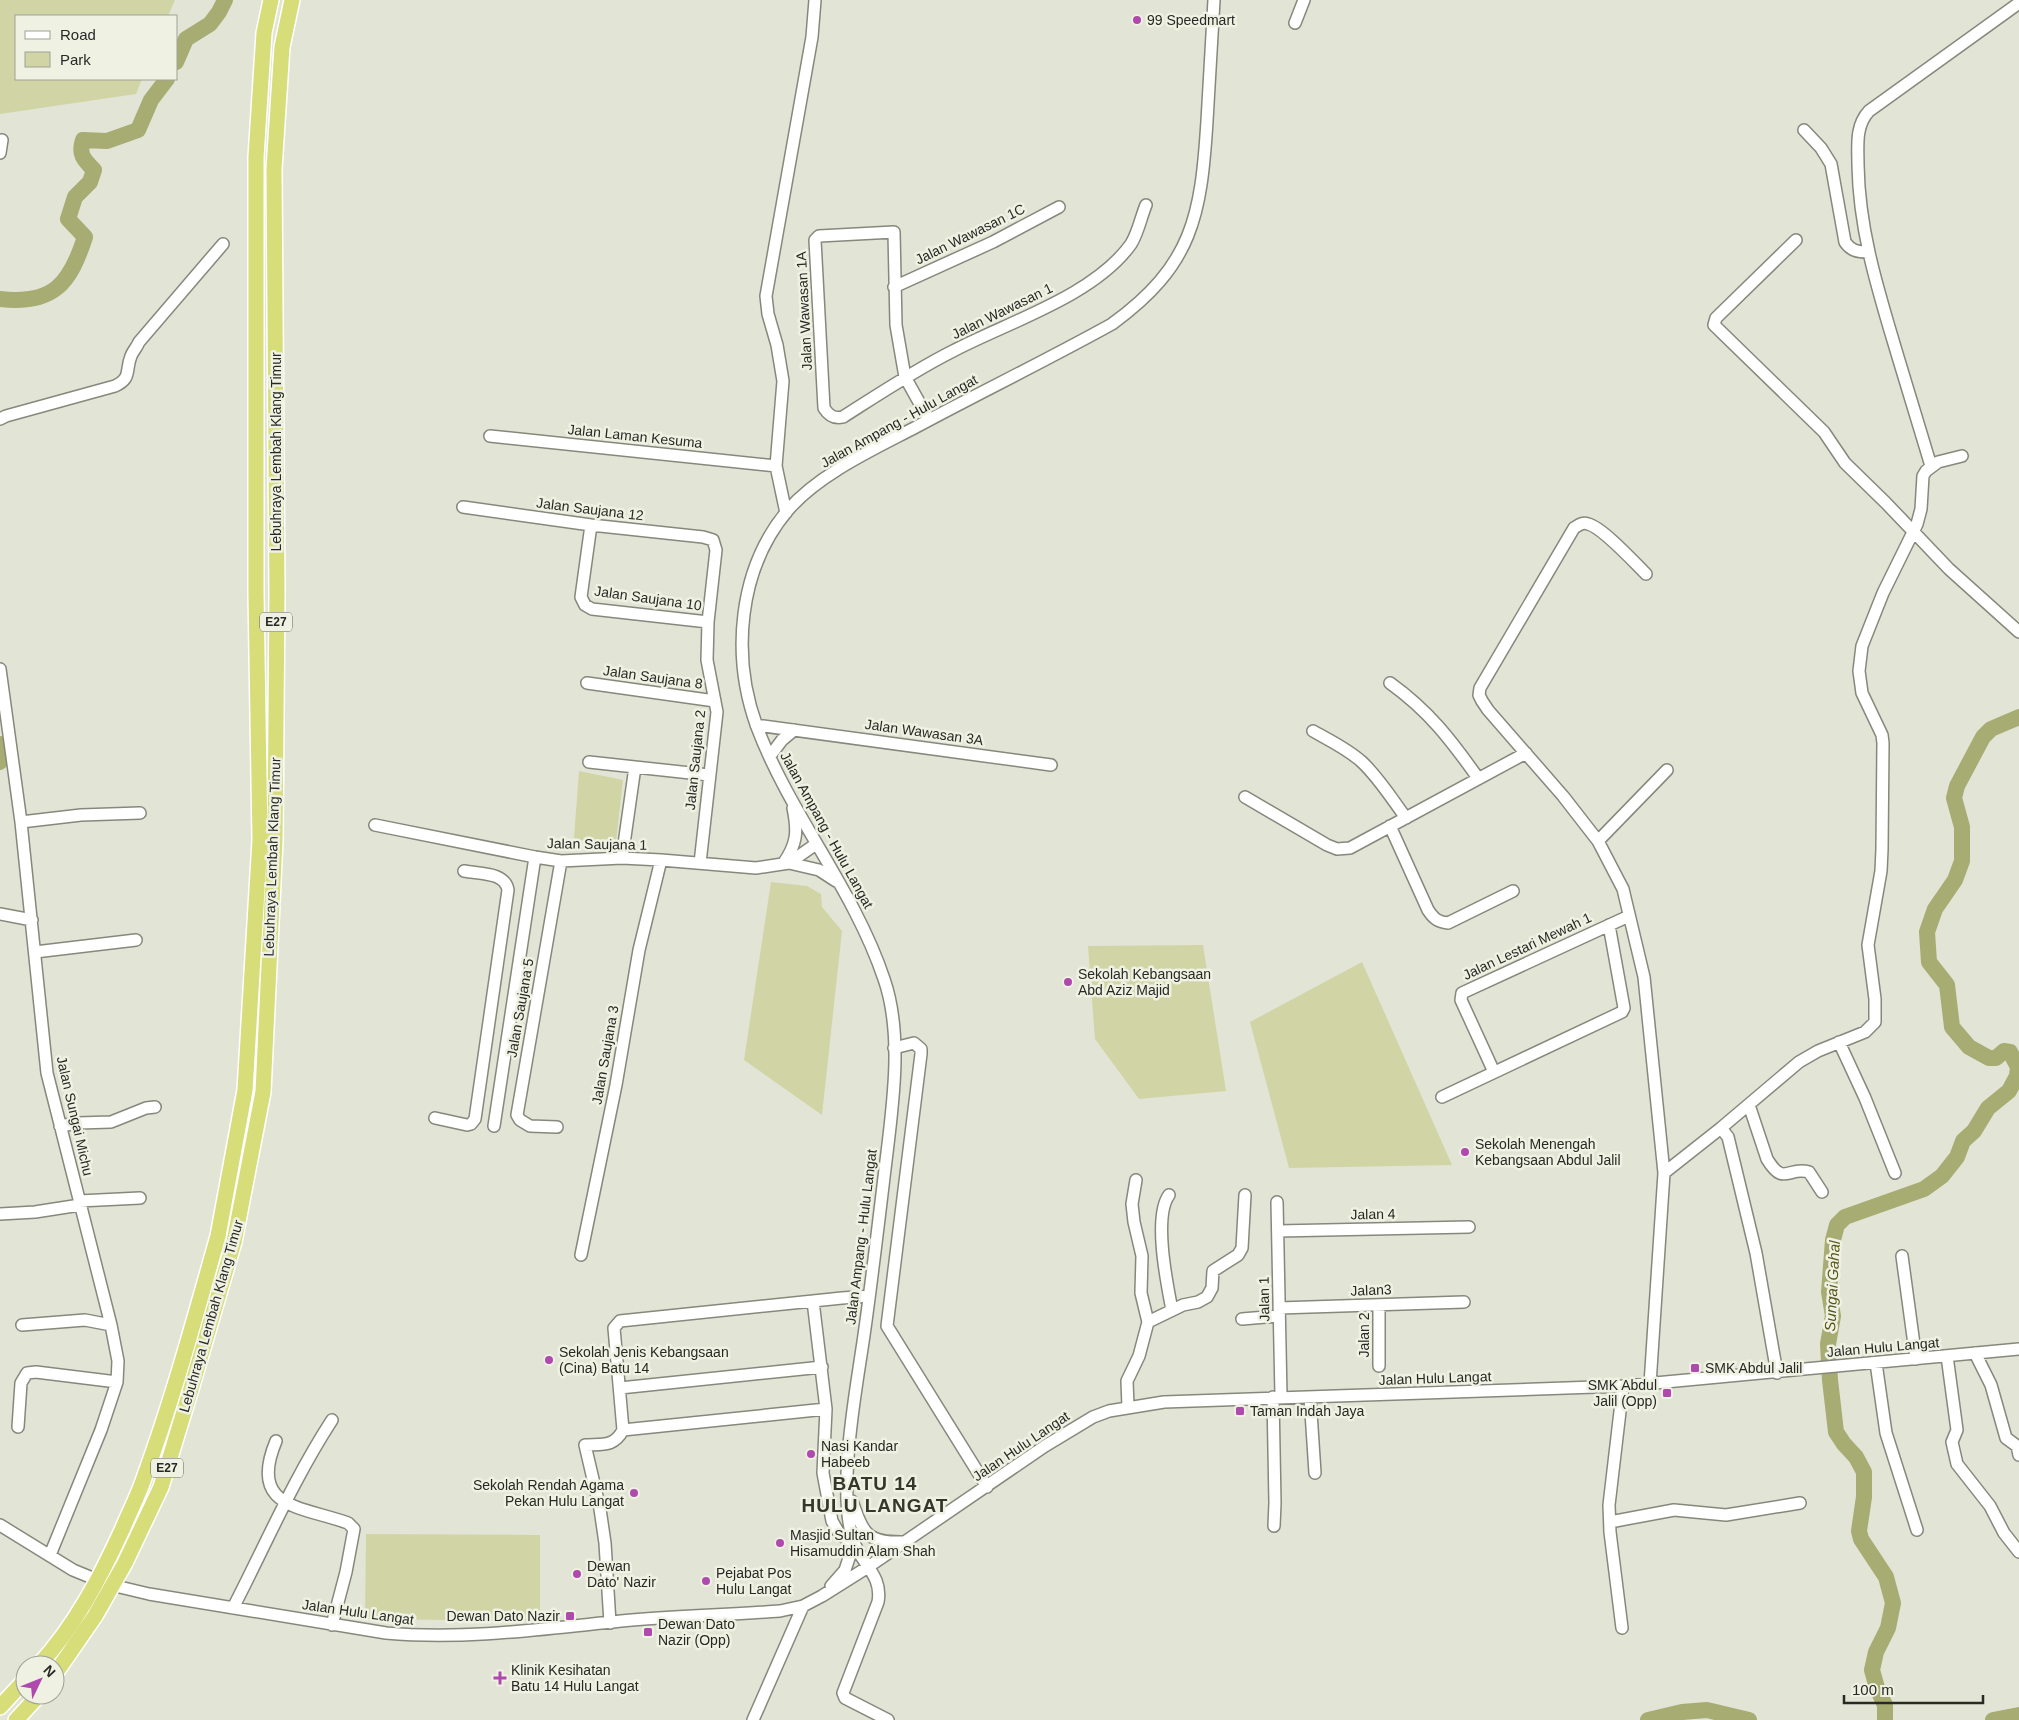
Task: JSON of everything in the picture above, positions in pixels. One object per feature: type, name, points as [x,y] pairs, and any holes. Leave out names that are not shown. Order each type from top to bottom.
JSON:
[{"type":"highway","name":"Lebuhraya Lembah Klang Timur","points":[[48,1655],[83,1607],[110,1555],[144,1480],[175,1384],[218,1236],[245,1090],[260,840],[256,593],[256,157],[264,33],[271,0]]},
{"type":"highway","name":"Lebuhraya Lembah Klang Timur","points":[[65,1660],[95,1616],[125,1563],[161,1487],[192,1389],[234,1242],[262,1092],[275,840],[277,593],[274,169],[282,47],[292,0]]},
{"type":"highway","points":[[0,1707],[15,1691]]},
{"type":"highway","points":[[16,1720],[30,1705]]},
{"type":"street","points":[[786,513],[776,466],[783,381],[778,346],[768,314],[766,296],[812,37],[815,0]]},
{"type":"street","name":"Jalan Ampang - Hulu Langat","points":[[888,1720],[844,1696],[845,1685],[878,1602],[880,1592],[878,1582],[854,1543],[849,1522],[847,1488],[850,1432],[890,1128],[894,1048],[893,1023],[884,979],[858,916],[792,800],[756,725],[746,687],[742,657],[743,612],[760,556],[771,534],[786,513],[809,490],[828,477],[929,420],[1112,324],[1142,302],[1170,269],[1182,251],[1194,223],[1201,196],[1214,0]]},
{"type":"street","points":[[1295,23],[1304,0]]},
{"type":"street","points":[[1931,466],[1868,252],[1858,196],[1857,136],[1862,120],[1869,111],[2019,3]]},
{"type":"street","points":[[1804,130],[1821,148],[1831,164],[1846,242],[1851,249],[1858,252],[1868,252]]},
{"type":"street","points":[[0,153],[2,140]]},
{"type":"street","name":"Jalan Wawasan 1","points":[[843,417],[905,377],[955,350],[1028,318],[1098,275],[1116,260],[1131,243],[1146,205]]},
{"type":"street","name":"Jalan Wawasan 1C","points":[[894,287],[993,242],[1059,207]]},
{"type":"street","name":"Jalan Wawasan 1A","points":[[843,417],[837,418],[828,415],[824,408],[815,240],[819,236],[894,232],[894,287]]},
{"type":"street","points":[[1796,240],[1716,318],[1714,325],[1824,432],[1845,464],[1949,569],[2019,632]]},
{"type":"street","points":[[0,419],[115,386],[123,382],[128,375],[131,358],[139,342],[223,244]]},
{"type":"street","points":[[894,287],[896,325],[905,377],[929,420]]},
{"type":"street","name":"Jalan Laman Kesuma","points":[[490,436],[776,466]]},
{"type":"street","points":[[1664,1173],[1799,1062],[1818,1051],[1865,1032],[1872,1027],[1876,1016],[1868,945],[1881,871],[1883,743],[1882,735],[1862,693],[1859,671],[1862,646],[1883,593],[1913,532],[1921,509],[1924,476],[1931,466],[1938,462],[1962,456]]},
{"type":"street","name":"Jalan Saujana 12","points":[[463,507],[591,525],[703,537],[713,540]]},
{"type":"street","points":[[1646,574],[1594,527],[1589,524],[1581,524],[1574,528],[1480,688],[1479,694],[1488,710],[1526,752],[1598,841],[1623,889],[1644,977],[1664,1173],[1650,1384]]},
{"type":"street","name":"Jalan Saujana 10","points":[[591,525],[581,596],[585,605],[592,608],[708,622]]},
{"type":"street","name":"Jalan Saujana 2","points":[[700,863],[717,712],[707,660],[708,622],[716,550],[713,540]]},
{"type":"street","name":"Jalan Sungai Michu","points":[[0,669],[21,822],[47,1073],[112,1325],[118,1361],[117,1382],[101,1430],[50,1555]]},
{"type":"street","name":"Jalan Saujana 8","points":[[586,683],[715,701]]},
{"type":"street","points":[[1390,684],[1414,700],[1448,736],[1478,778]]},
{"type":"street","name":"Jalan Wawasan 3A","points":[[756,725],[1051,765]]},
{"type":"street","points":[[770,756],[782,740],[794,730]]},
{"type":"street","points":[[1312,730],[1346,749],[1362,762],[1376,777],[1406,818]]},
{"type":"street","points":[[1245,796],[1327,845],[1337,849],[1350,848],[1526,752]]},
{"type":"street","points":[[589,762],[709,775]]},
{"type":"street","points":[[622,858],[635,766]]},
{"type":"street","points":[[1598,841],[1667,770]]},
{"type":"street","points":[[792,800],[796,821],[795,842],[786,864],[819,870],[839,884]]},
{"type":"street","points":[[21,822],[81,815],[140,813]]},
{"type":"street","name":"Jalan Saujana 1","points":[[375,825],[535,858],[561,861],[622,858],[756,868],[786,864],[816,844]]},
{"type":"street","points":[[1390,826],[1428,910],[1438,922],[1448,923],[1513,891]]},
{"type":"street","name":"Jalan Saujana 5","points":[[494,1126],[535,858]]},
{"type":"street","name":"Jalan Saujana 3","points":[[581,1255],[616,1085],[639,950],[660,860]]},
{"type":"street","name":"Jalan Saujana 5","points":[[558,1126],[530,1126],[520,1120],[517,1114],[561,861]]},
{"type":"street","points":[[435,1118],[467,1125],[475,1119],[508,890],[507,883],[502,878],[464,871]]},
{"type":"street","points":[[0,914],[32,920]]},
{"type":"street","name":"Jalan Lestari Mewah 1","points":[[1494,1072],[1461,1000],[1462,993],[1629,916]]},
{"type":"street","points":[[1442,1097],[1624,1011],[1609,925]]},
{"type":"street","points":[[35,952],[136,940]]},
{"type":"street","points":[[491,1006],[512,1008]]},
{"type":"street","points":[[1839,1042],[1865,1098],[1895,1173]]},
{"type":"street","points":[[894,1048],[914,1043],[921,1049],[921,1054],[887,1326],[987,1487]]},
{"type":"street","points":[[1749,1104],[1767,1159],[1772,1167],[1779,1174],[1785,1175],[1809,1172],[1822,1192]]},
{"type":"street","points":[[60,1126],[78,1123],[111,1122],[146,1108],[155,1108]]},
{"type":"street","points":[[1721,1128],[1728,1137],[1751,1234],[1777,1373]]},
{"type":"street","points":[[1128,1407],[1127,1381],[1139,1356],[1148,1322],[1141,1293],[1142,1256],[1132,1204],[1136,1180]]},
{"type":"street","points":[[1169,1195],[1165,1200],[1162,1219],[1165,1275],[1172,1310]]},
{"type":"street","points":[[1148,1322],[1172,1310],[1198,1302],[1207,1297],[1212,1288],[1213,1271],[1240,1252],[1244,1195]]},
{"type":"street","points":[[0,1214],[35,1212],[79,1203],[140,1198]]},
{"type":"street","name":"Jalan 1","points":[[1274,1526],[1279,1312],[1277,1202]]},
{"type":"street","name":"Jalan 4","points":[[1278,1231],[1468,1227]]},
{"type":"street","points":[[1902,1256],[1916,1359]]},
{"type":"street","points":[[610,1623],[605,1544],[600,1509],[585,1445],[611,1443],[617,1439],[623,1430],[614,1328],[620,1322],[869,1296]]},
{"type":"street","points":[[753,1720],[803,1606],[834,1584],[845,1570],[854,1543],[840,1535],[835,1529],[822,1473],[826,1409],[813,1301]]},
{"type":"street","name":"Jalan3","points":[[1242,1319],[1279,1312],[1379,1305],[1464,1302]]},
{"type":"street","name":"Jalan 2","points":[[1379,1305],[1379,1366]]},
{"type":"street","points":[[22,1325],[86,1320],[112,1325]]},
{"type":"street","name":"Jalan Hulu Langat","points":[[0,1525],[73,1570],[107,1584],[149,1594],[332,1626],[410,1635],[490,1634],[780,1611],[803,1606],[868,1567],[1075,1427],[1109,1411],[1164,1402],[1277,1396],[1310,1397],[1623,1386],[2019,1349]]},
{"type":"street","points":[[1975,1353],[1991,1385],[2006,1438],[2017,1446],[2019,1455]]},
{"type":"street","points":[[1948,1356],[1957,1430],[1952,1442],[1957,1464],[1990,1506],[2004,1533],[2019,1552]]},
{"type":"street","points":[[1876,1362],[1886,1433],[1917,1530]]},
{"type":"street","points":[[620,1388],[822,1367]]},
{"type":"street","points":[[18,1427],[21,1383],[27,1373],[36,1372],[117,1382]]},
{"type":"street","points":[[1622,1628],[1609,1505],[1623,1386]]},
{"type":"street","points":[[1310,1397],[1315,1473]]},
{"type":"street","points":[[623,1430],[826,1409]]},
{"type":"street","points":[[233,1608],[259,1558],[284,1502],[332,1420]]},
{"type":"street","points":[[276,1441],[268,1460],[269,1484],[275,1494],[284,1502],[348,1523],[354,1529],[346,1572],[332,1626]]},
{"type":"street","points":[[847,1488],[860,1524],[866,1533],[876,1540],[906,1542]]},
{"type":"street","points":[[1610,1522],[1674,1510],[1726,1515],[1800,1503]]},
{"type":"green space","points":[[0,0],[175,0],[168,15],[15,15],[15,80],[142,80],[136,94],[0,114]]},
{"type":"green space","points":[[579,771],[623,780],[615,850],[574,838]]},
{"type":"green space","points":[[771,882],[807,886],[821,894],[822,907],[842,931],[822,1115],[744,1060]]},
{"type":"green space","points":[[1203,945],[1226,1091],[1139,1099],[1095,1039],[1088,946]]},
{"type":"green space","points":[[1362,962],[1452,1165],[1289,1168],[1250,1022]]},
{"type":"green space","points":[[366,1534],[540,1535],[540,1621],[365,1619]]},
{"type":"waterway","points":[[178,57],[186,39],[210,24],[225,0]]},
{"type":"waterway","points":[[0,299],[18,300],[34,298],[57,288],[65,279],[73,267],[85,237],[68,219],[75,197],[90,182],[94,170],[83,156],[81,149],[83,140],[107,141],[138,130],[151,100],[166,80]]},
{"type":"waterway","name":"Sungai Gahal","points":[[1885,1720],[1885,1705],[1877,1688],[1872,1670],[1876,1652],[1888,1628],[1893,1603],[1886,1577],[1861,1539],[1859,1531],[1864,1497],[1864,1472],[1856,1457],[1836,1432],[1828,1344],[1833,1316],[1829,1292],[1833,1240],[1837,1225],[1845,1217],[1924,1189],[1942,1176],[1957,1157],[1963,1141],[1974,1131],[1988,1108],[2009,1091],[2017,1076],[2018,1067],[2010,1052],[2004,1051],[1996,1058],[1989,1058],[1969,1047],[1952,1027],[1947,985],[1929,962],[1927,932],[1935,909],[1955,880],[1962,861],[1962,827],[1954,798],[1957,786],[1983,737],[1991,729],[2019,717]]},
{"type":"waterway","points":[[0,744],[3,757],[0,762]]},
{"type":"waterway","points":[[1648,1720],[1682,1712],[1707,1710],[1749,1720]]},
{"type":"waterway","points":[[1993,1720],[2019,1715]]},
{"type":"place","name":"99 Speedmart","points":[[1137,20]]},
{"type":"place","name":"Sekolah Kebangsaan Abd Aziz Majid","points":[[1068,982]]},
{"type":"place","name":"Sekolah Menengah Kebangsaan Abdul Jalil","points":[[1465,1152]]},
{"type":"place","name":"Sekolah Jenis Kebangsaan (Cina) Batu 14","points":[[549,1360]]},
{"type":"place","name":"SMK Abdul Jalil","points":[[1695,1368]]},
{"type":"place","name":"SMK Abdul Jalil (Opp)","points":[[1667,1393]]},
{"type":"place","name":"Taman Indah Jaya","points":[[1240,1411]]},
{"type":"place","name":"Nasi Kandar Habeeb","points":[[811,1454]]},
{"type":"place","name":"Sekolah Rendah Agama Pekan Hulu Langat","points":[[634,1493]]},
{"type":"place","name":"Masjid Sultan Hisamuddin Alam Shah","points":[[780,1543]]},
{"type":"place","name":"Dewan Dato' Nazir","points":[[577,1574]]},
{"type":"place","name":"Pejabat Pos Hulu Langat","points":[[706,1581]]},
{"type":"place","name":"Dewan Dato Nazir","points":[[570,1616]]},
{"type":"place","name":"Dewan Dato Nazir (Opp)","points":[[648,1632]]},
{"type":"place","name":"Klinik Kesihatan Batu 14 Hulu Langat","points":[[500,1678]]},
{"type":"district","name":"BATU 14 HULU LANGAT","points":[[875,1494]]}]
